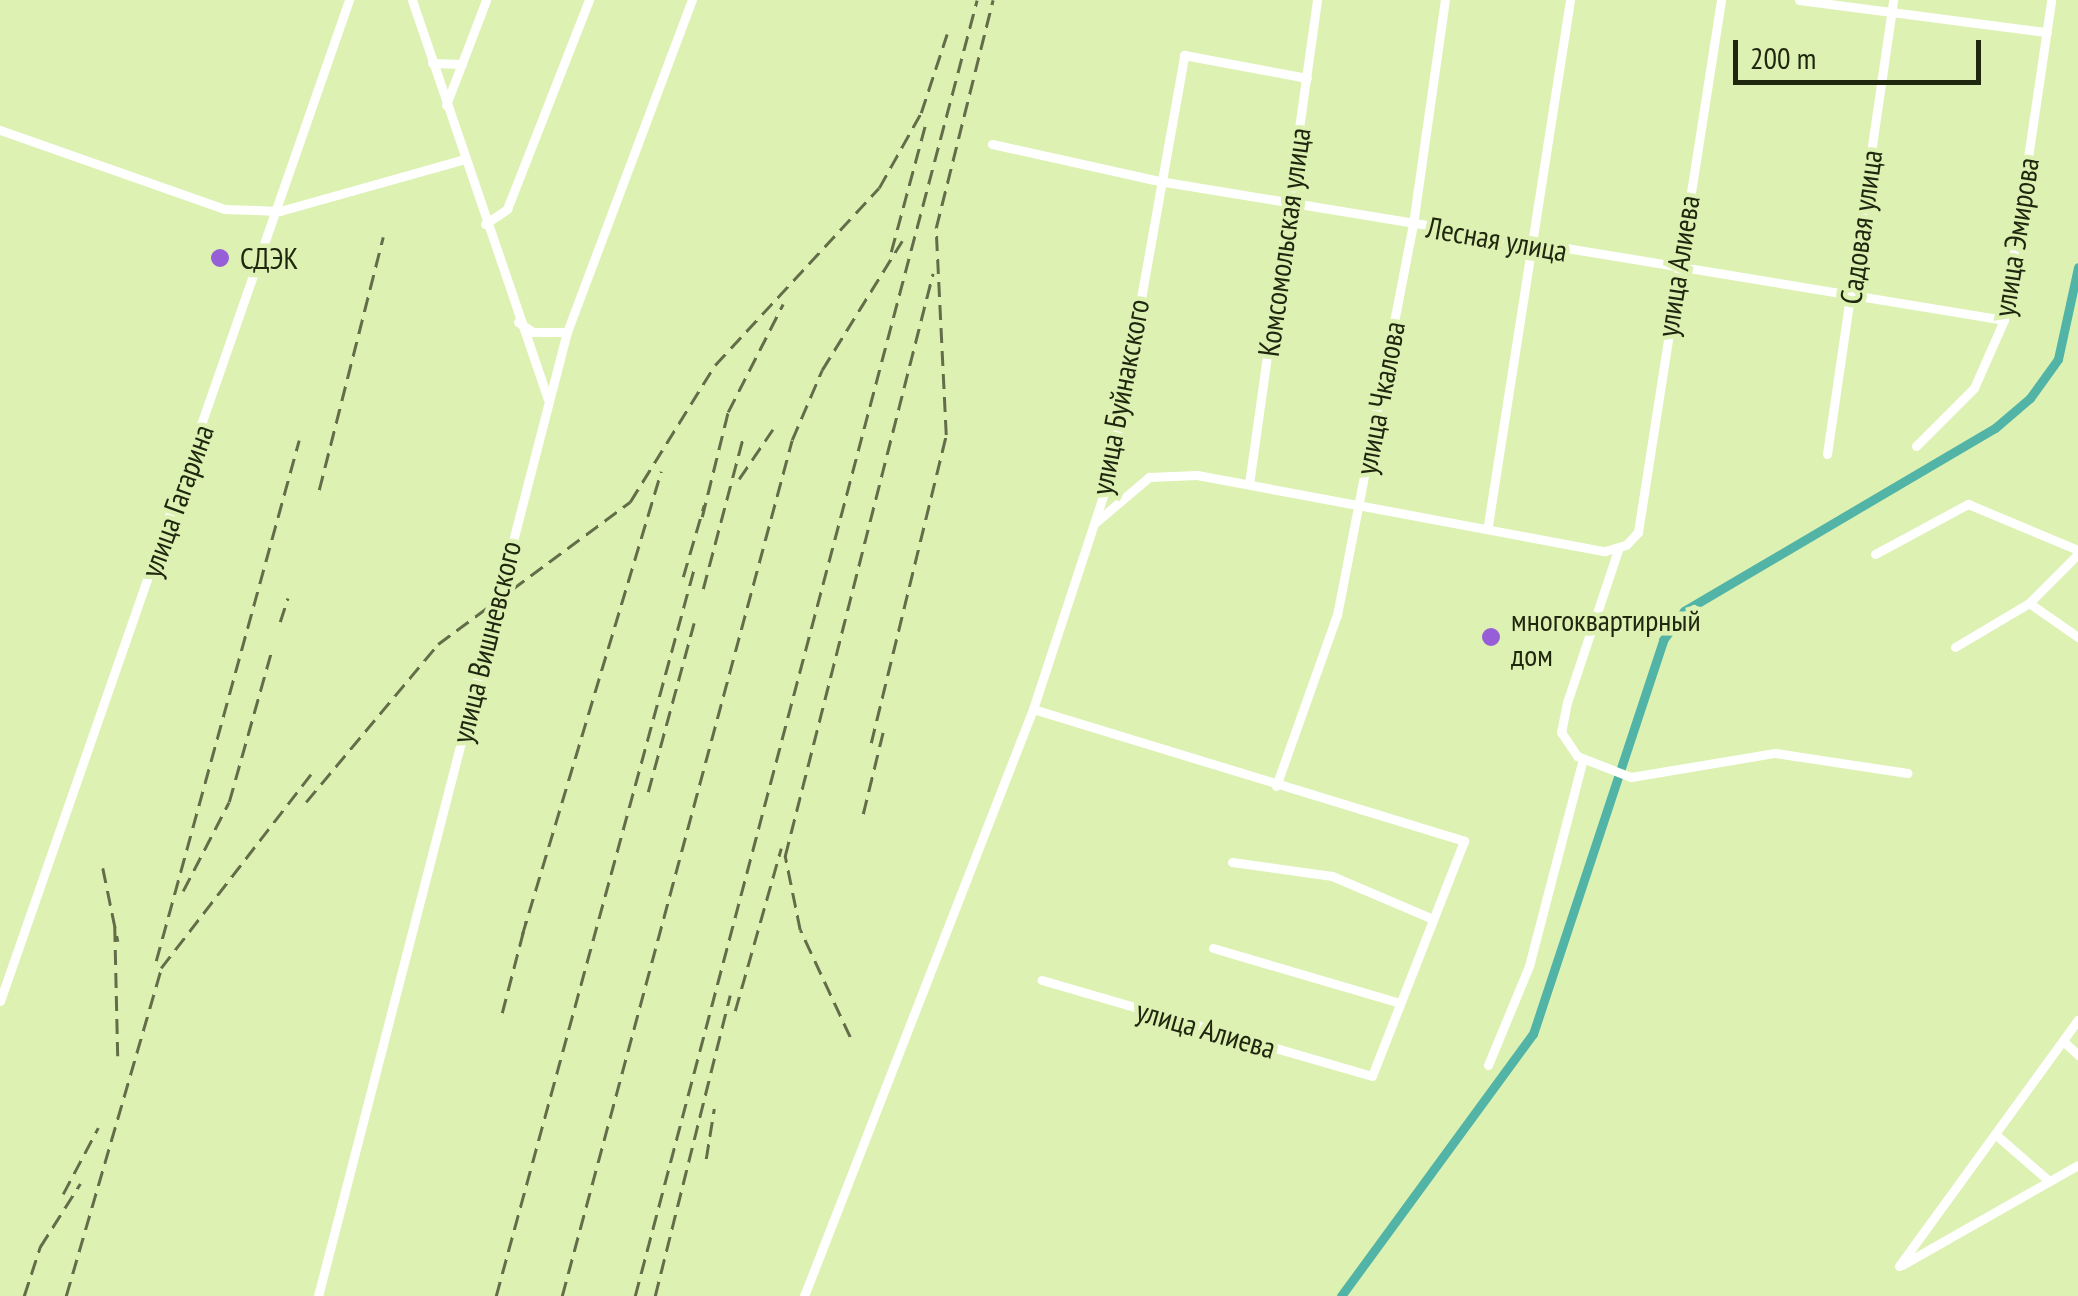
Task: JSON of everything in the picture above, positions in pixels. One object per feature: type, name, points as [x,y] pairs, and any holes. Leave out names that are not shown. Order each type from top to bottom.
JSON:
[{"type":"street","name":"улица Гагарина","points":[[1,996],[280,211],[349,0]]},
{"type":"street","points":[[412,0],[514,318],[548,400]]},
{"type":"street","points":[[446,106],[486,0]]},
{"type":"street","points":[[485,224],[506,210],[589,0]]},
{"type":"street","name":"улица Вишневского","points":[[318,1296],[566,332],[692,0]]},
{"type":"street","name":"Комсомольская улица","points":[[1249,484],[1318,0]]},
{"type":"street","name":"улица Чкалова","points":[[1276,786],[1337,615],[1413,224],[1445,0]]},
{"type":"street","points":[[1488,525],[1570,0]]},
{"type":"street","name":"улица Алиева","points":[[1618,550],[1638,532],[1721,0]]},
{"type":"street","points":[[1800,0],[2046,32]]},
{"type":"street","name":"Садовая улица","points":[[1827,454],[1893,0]]},
{"type":"street","name":"улица Эмирова","points":[[1916,446],[1974,388],[2004,320],[2052,0]]},
{"type":"street","name":"улица Буйнакского","points":[[804,1296],[1033,710],[1094,525],[1184,55],[1307,78]]},
{"type":"street","points":[[432,63],[462,64]]},
{"type":"street","points":[[0,130],[192,201],[280,211],[461,160]]},
{"type":"street","name":"Лесная улица","points":[[992,144],[1159,181],[2004,320]]},
{"type":"street","points":[[514,318],[533,332],[566,332]]},
{"type":"street","points":[[1094,525],[1149,477],[1249,484],[1360,501],[1618,550],[1561,732],[1583,759],[1631,777],[1775,753],[1908,772]]},
{"type":"street","points":[[1875,554],[1968,504],[2078,552],[2028,603],[1956,647]]},
{"type":"street","points":[[2028,603],[2078,637]]},
{"type":"street","points":[[1033,710],[1464,840],[1400,1003],[1213,948]]},
{"type":"street","points":[[1488,1065],[1529,966],[1583,759]]},
{"type":"street","points":[[1232,862],[1332,876],[1434,919]]},
{"type":"street","name":"улица Алиева","points":[[1042,980],[1372,1076],[1400,1003]]},
{"type":"street","points":[[2078,1020],[1899,1266],[2078,1166]]},
{"type":"street","points":[[2063,1041],[2078,1055]]},
{"type":"street","points":[[1995,1134],[2049,1181]]},
{"type":"waterway","points":[[1341,1296],[1533,1034],[1663,640],[1684,611],[1995,428],[2030,398],[2058,359],[2078,267]]},
{"type":"railway","points":[[635,1296],[977,0]]},
{"type":"railway","points":[[871,743],[946,435],[936,228],[993,0]]},
{"type":"railway","points":[[306,802],[438,644],[630,502],[715,365],[879,188],[921,113],[947,34]]},
{"type":"railway","points":[[891,252],[926,122]]},
{"type":"railway","points":[[319,490],[383,237]]},
{"type":"railway","points":[[562,1296],[792,440],[822,370],[902,241]]},
{"type":"railway","points":[[850,1037],[800,930],[785,856],[933,273]]},
{"type":"railway","points":[[702,517],[728,412],[783,304]]},
{"type":"railway","points":[[739,479],[773,429]]},
{"type":"railway","points":[[703,589],[744,434]]},
{"type":"railway","points":[[156,961],[299,440]]},
{"type":"railway","points":[[522,935],[661,471]]},
{"type":"railway","points":[[683,577],[704,505]]},
{"type":"railway","points":[[496,1296],[695,565]]},
{"type":"railway","points":[[280,622],[288,598]]},
{"type":"railway","points":[[648,792],[694,623]]},
{"type":"railway","points":[[183,891],[229,802],[271,653]]},
{"type":"railway","points":[[863,814],[884,728]]},
{"type":"railway","points":[[66,1296],[161,968],[311,774]]},
{"type":"railway","points":[[735,1011],[781,848]]},
{"type":"railway","points":[[103,868],[118,941]]},
{"type":"railway","points":[[502,1013],[526,921]]},
{"type":"railway","points":[[115,927],[118,1056]]},
{"type":"railway","points":[[655,1296],[730,995]]},
{"type":"railway","points":[[706,1159],[714,1109]]},
{"type":"railway","points":[[63,1194],[98,1128]]},
{"type":"railway","points":[[24,1296],[40,1247],[80,1184]]},
{"type":"place","name":"СДЭК","points":[[220,258]]},
{"type":"place","name":"многоквартирный дом","points":[[1491,637]]}]
